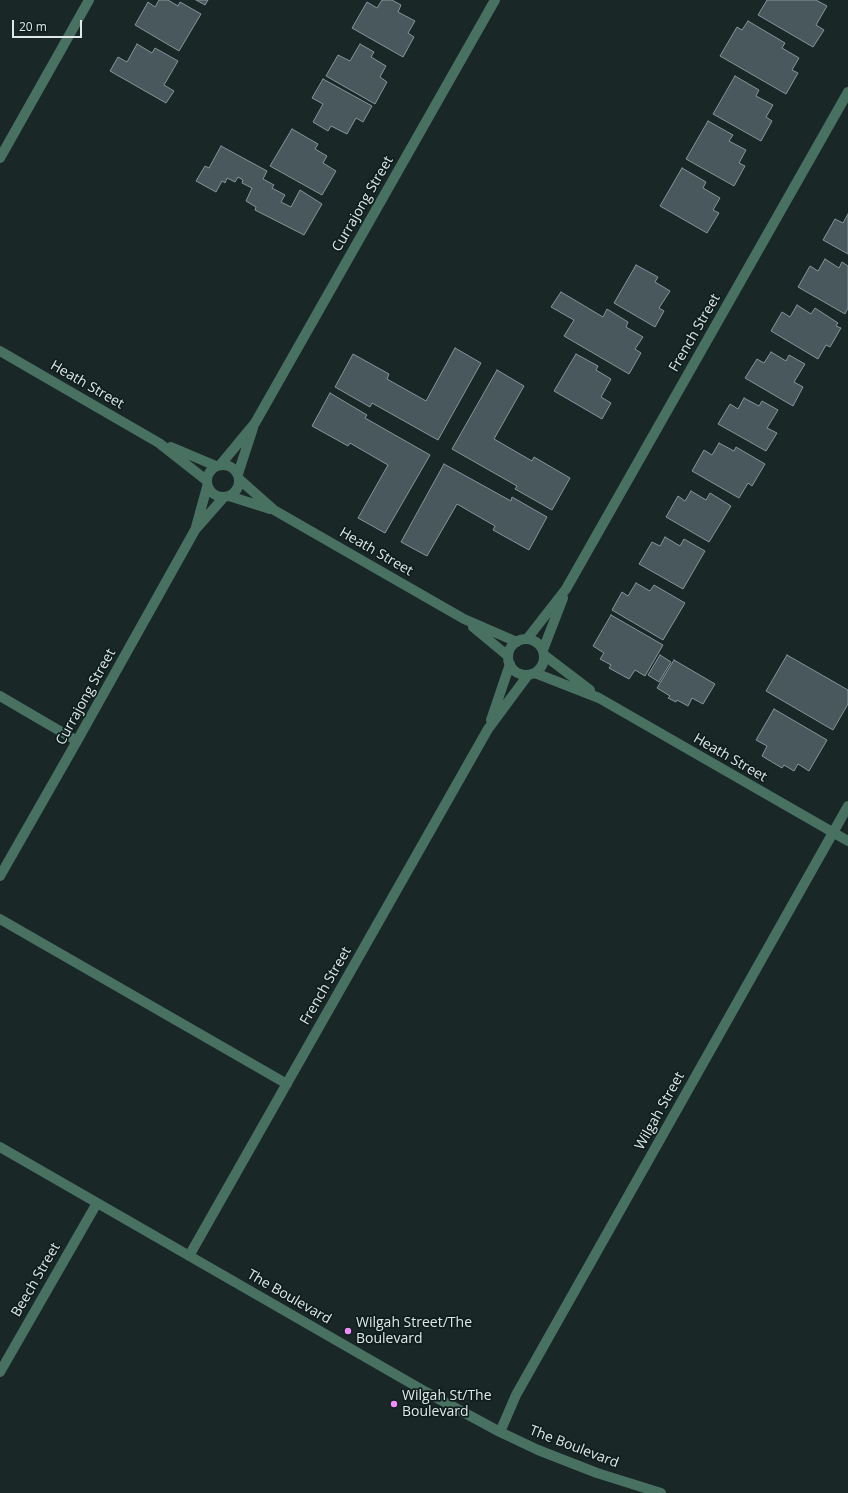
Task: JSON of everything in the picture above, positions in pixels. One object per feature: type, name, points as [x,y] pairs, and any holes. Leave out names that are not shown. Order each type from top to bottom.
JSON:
[{"type":"street","points":[[0,158],[89,0]]},
{"type":"street","name":"Currajong Street","points":[[219,465],[255,423],[495,0]]},
{"type":"street","name":"French Street","points":[[527,639],[566,589],[848,92]]},
{"type":"street","name":"Heath Street","points":[[0,351],[160,443],[219,465]]},
{"type":"street","name":"Currajong Street","points":[[238,477],[255,423]]},
{"type":"street","name":"Heath Street","points":[[160,443],[207,484]]},
{"type":"street","points":[[219,465],[231,467],[238,477],[237,489],[227,496],[214,495],[207,484],[209,471],[219,465]]},
{"type":"street","name":"Heath Street","points":[[238,477],[274,510],[464,619],[516,642]]},
{"type":"street","name":"Currajong Street","points":[[195,530],[207,484]]},
{"type":"street","name":"Currajong Street","points":[[0,876],[78,741],[195,530],[227,496]]},
{"type":"street","name":"Heath Street","points":[[227,496],[274,510]]},
{"type":"street","name":"French Street","points":[[544,653],[566,589]]},
{"type":"street","name":"Heath Street","points":[[464,619],[509,660]]},
{"type":"street","points":[[527,639],[537,642],[544,653],[542,665],[532,674],[517,673],[509,660],[512,646],[516,642],[527,639]]},
{"type":"street","name":"Heath Street","points":[[544,653],[599,698],[848,841]]},
{"type":"street","name":"French Street","points":[[488,729],[509,660]]},
{"type":"street","name":"French Street","points":[[189,1256],[488,729],[532,674]]},
{"type":"street","name":"Heath Street","points":[[532,674],[599,698]]},
{"type":"street","points":[[0,696],[78,741]]},
{"type":"street","name":"Wilgah Street","points":[[500,1432],[516,1395],[848,806]]},
{"type":"street","points":[[0,919],[286,1084]]},
{"type":"street","name":"The Boulevard","points":[[0,1147],[426,1392],[500,1432],[538,1450],[597,1473],[661,1493]]},
{"type":"street","name":"Beech Street","points":[[1,1366],[97,1203]]},
{"type":"building","points":[[159,0],[168,0],[178,6],[180,2],[201,14],[179,51],[135,25],[148,2],[155,7]]},
{"type":"building","points":[[196,0],[208,0],[205,5]]},
{"type":"building","points":[[382,0],[392,0],[401,5],[398,12],[415,21],[408,33],[414,37],[403,57],[352,28],[367,2],[377,8]]},
{"type":"building","points":[[767,0],[816,0],[827,6],[816,25],[824,30],[813,47],[758,15]]},
{"type":"building","points":[[748,21],[785,43],[782,48],[799,58],[792,70],[798,73],[786,94],[720,56],[737,27],[742,30]]},
{"type":"building","points":[[137,44],[152,53],[155,48],[178,61],[164,85],[174,91],[166,103],[110,71],[118,57],[127,62]]},
{"type":"building","points":[[360,44],[374,52],[371,57],[386,66],[380,77],[387,82],[375,104],[326,76],[338,55],[350,61]]},
{"type":"building","points":[[735,76],[759,90],[756,96],[773,105],[766,117],[772,121],[761,141],[713,114]]},
{"type":"building","points":[[323,79],[372,106],[363,122],[356,118],[347,134],[331,126],[328,131],[313,122],[323,104],[312,98]]},
{"type":"building","points":[[708,121],[733,135],[729,141],[746,150],[739,163],[745,166],[734,186],[686,159]]},
{"type":"building","points":[[292,129],[318,144],[315,149],[327,156],[323,163],[336,171],[322,195],[270,166]]},
{"type":"building","points":[[221,146],[267,171],[263,179],[274,185],[272,188],[285,195],[281,202],[291,207],[300,190],[322,204],[304,235],[255,210],[256,207],[246,201],[252,188],[242,183],[243,180],[238,177],[235,182],[227,178],[225,183],[222,181],[216,192],[196,181],[205,166],[209,168]]},
{"type":"building","points":[[682,168],[706,182],[703,188],[720,198],[713,210],[719,213],[707,233],[660,206]]},
{"type":"building","points":[[848,214],[848,254],[823,240],[835,219],[843,223]]},
{"type":"building","points":[[825,259],[839,268],[842,262],[848,266],[848,308],[845,314],[798,287],[810,266],[818,271]]},
{"type":"building","points":[[636,265],[658,277],[655,282],[670,291],[659,308],[664,311],[655,327],[614,303]]},
{"type":"building","points":[[561,292],[603,317],[607,309],[628,322],[626,327],[643,337],[635,349],[641,353],[629,374],[564,336],[574,320],[551,307]]},
{"type":"building","points":[[797,305],[811,314],[815,308],[838,323],[836,326],[841,328],[830,347],[826,345],[818,359],[771,331],[782,312],[790,317]]},
{"type":"building","points":[[455,348],[481,363],[438,440],[372,403],[370,407],[335,387],[353,354],[389,374],[387,379],[426,401]]},
{"type":"building","points":[[771,352],[786,361],[789,355],[805,364],[794,382],[803,387],[793,406],[745,378],[757,359],[764,363]]},
{"type":"building","points":[[576,354],[598,366],[596,370],[611,379],[601,397],[611,403],[602,419],[554,391]]},
{"type":"building","points":[[497,370],[524,386],[494,439],[532,461],[534,457],[570,478],[552,510],[515,489],[517,486],[452,449]]},
{"type":"building","points":[[330,393],[367,415],[365,418],[430,455],[385,533],[358,518],[388,465],[350,443],[348,446],[312,426]]},
{"type":"building","points":[[744,398],[759,406],[762,401],[778,410],[767,428],[777,433],[766,451],[718,424],[730,404],[738,409]]},
{"type":"building","points":[[719,443],[734,451],[736,447],[765,464],[752,486],[748,483],[739,498],[692,471],[704,450],[712,455]]},
{"type":"building","points":[[444,464],[511,501],[512,497],[547,517],[529,550],[493,530],[495,526],[457,504],[427,556],[401,542]]},
{"type":"building","points":[[691,491],[706,500],[710,493],[731,506],[709,542],[666,517],[678,496],[685,501]]},
{"type":"building","points":[[665,537],[680,546],[684,539],[705,551],[683,589],[639,564],[652,542],[660,546]]},
{"type":"building","points":[[636,583],[650,591],[654,585],[685,603],[663,640],[612,610],[622,592],[628,596]]},
{"type":"building","points":[[611,615],[663,645],[645,676],[635,670],[629,679],[609,668],[611,665],[600,659],[604,653],[593,646]]},
{"type":"building","points":[[660,655],[671,662],[659,682],[648,675]]},
{"type":"building","points":[[787,655],[848,690],[848,704],[833,730],[766,691]]},
{"type":"building","points":[[674,660],[715,684],[703,704],[692,698],[688,706],[677,700],[676,702],[668,698],[670,696],[657,688]]},
{"type":"building","points":[[774,709],[827,740],[809,771],[798,764],[794,771],[784,765],[782,768],[762,756],[767,746],[756,740]]},
{"type":"place","name":"Wilgah Street/The Boulevard","points":[[348,1331]]},
{"type":"place","name":"Wilgah St/The Boulevard","points":[[394,1404]]}]
